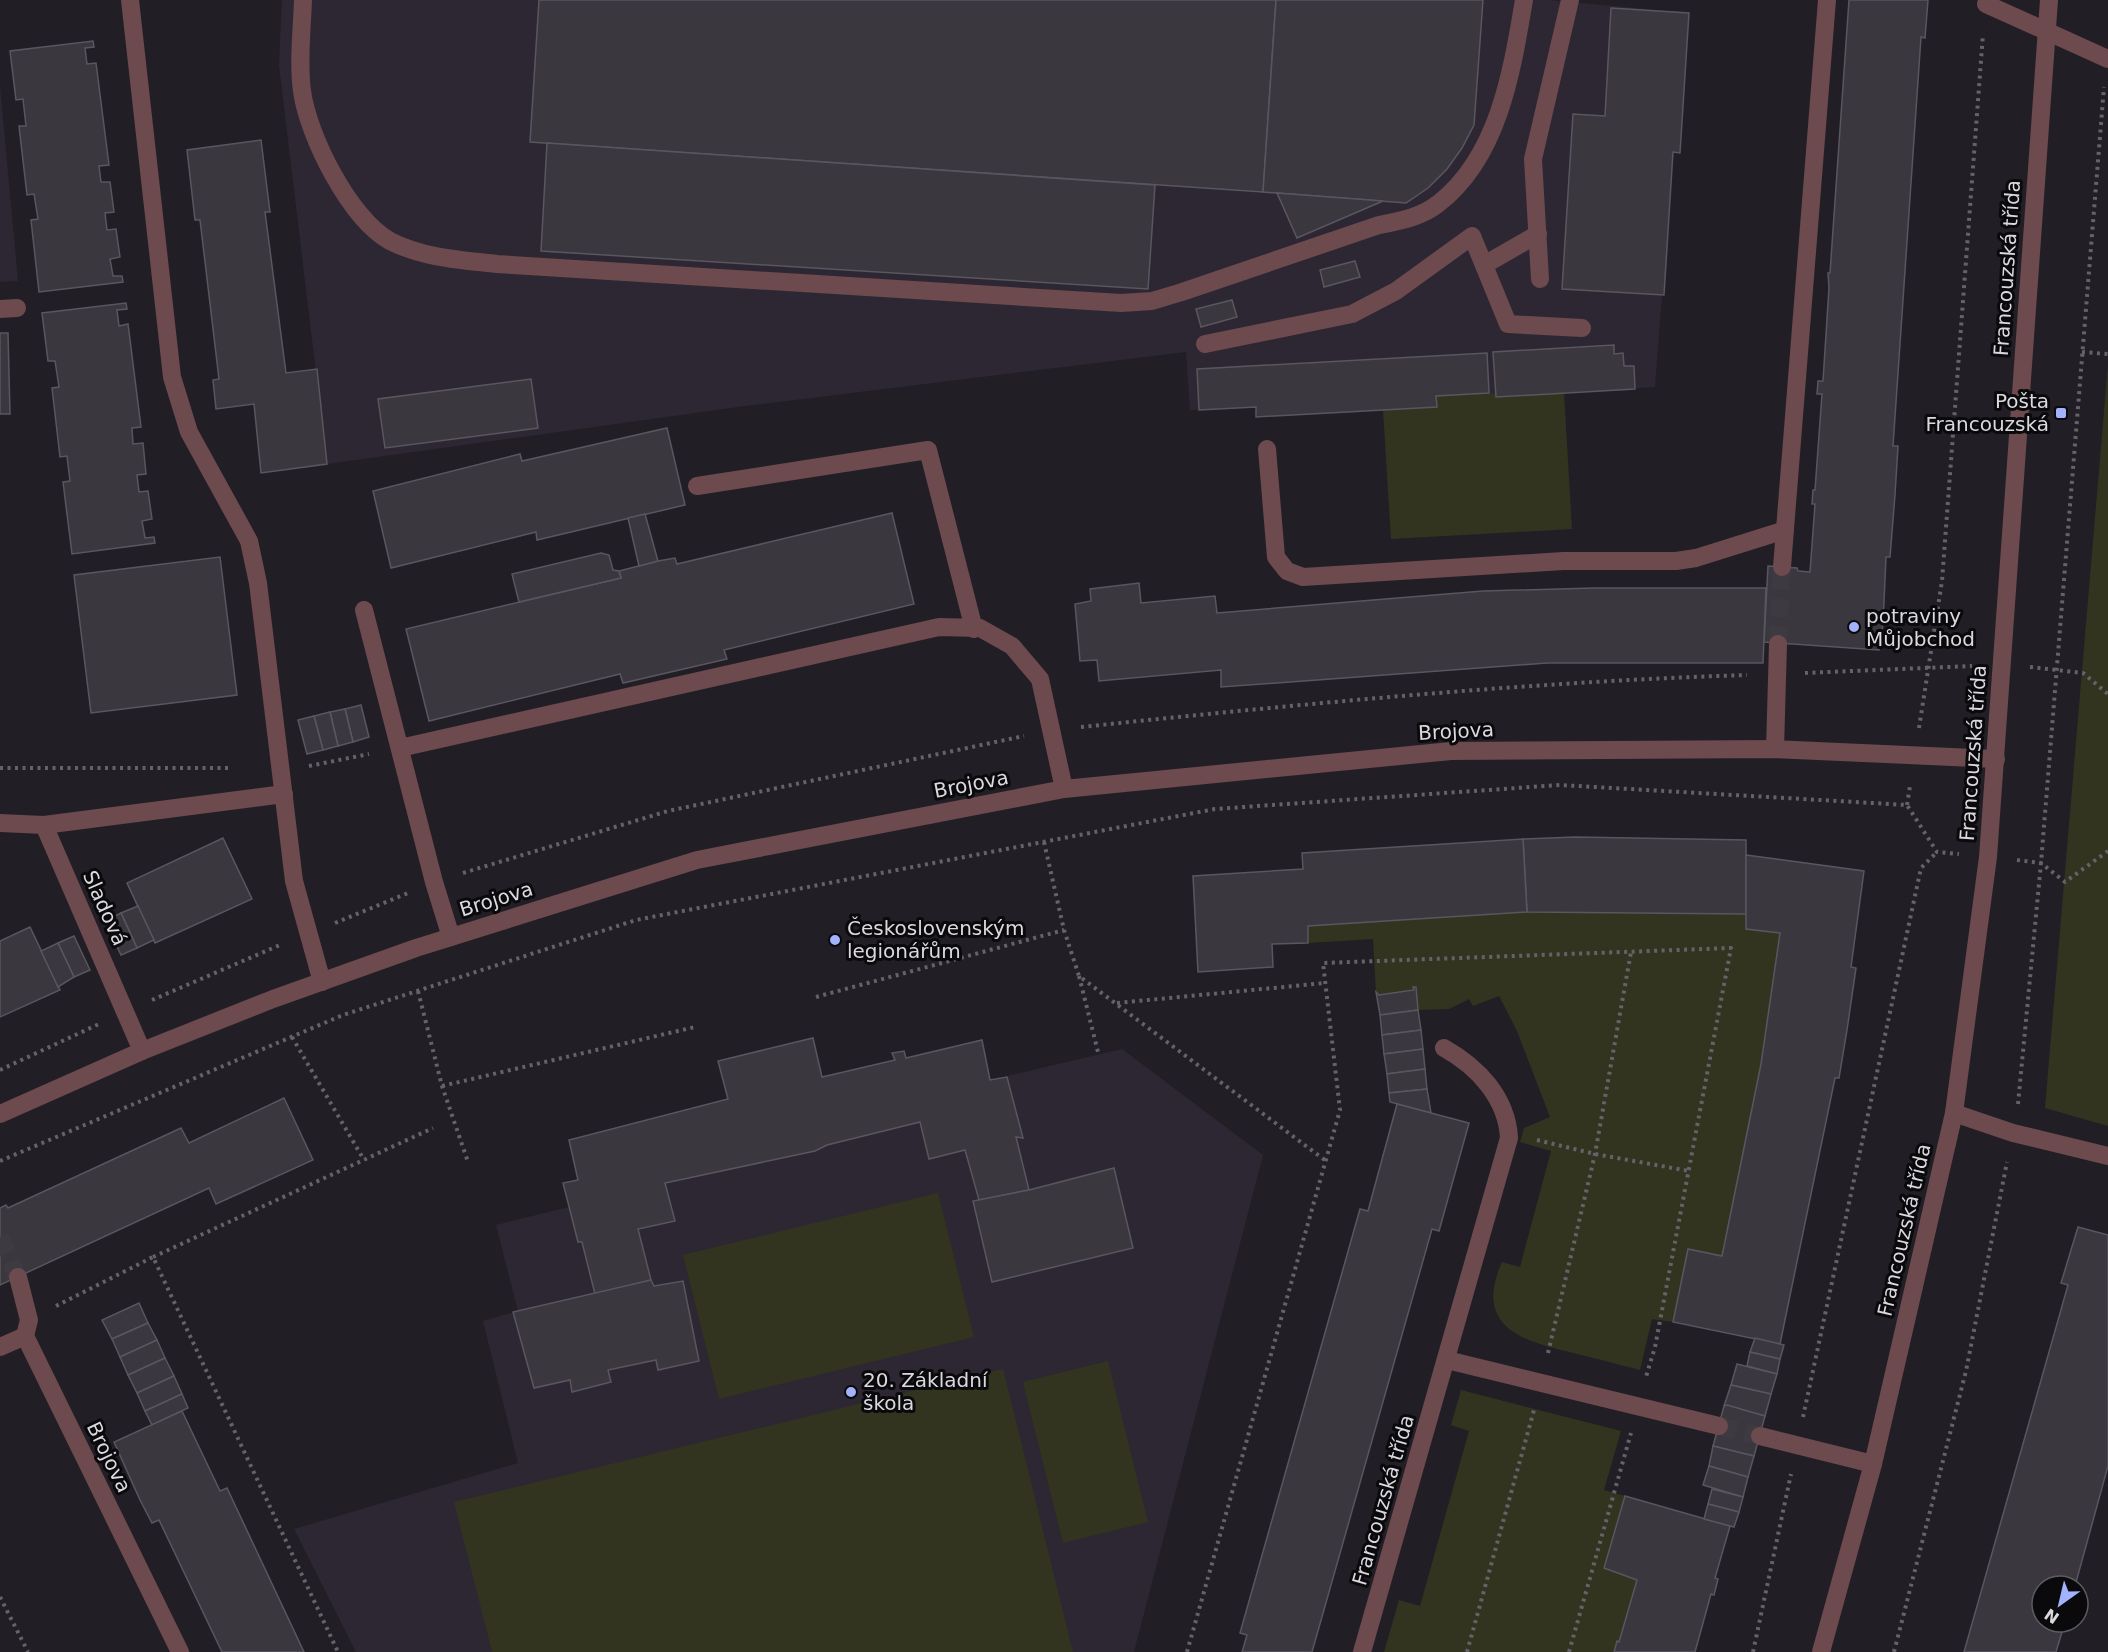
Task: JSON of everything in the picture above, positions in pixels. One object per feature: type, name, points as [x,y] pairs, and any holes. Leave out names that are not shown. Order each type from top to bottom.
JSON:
[{"type":"street","points":[[130,0],[172,377],[189,432],[249,542],[258,583],[294,880],[322,982]]},
{"type":"street","points":[[303,0],[300,75],[302,94],[312,130],[351,204],[377,232],[404,247],[448,259],[497,264],[1121,303],[1152,301],[1182,292],[1379,225],[1411,218],[1438,204],[1468,175],[1489,136],[1508,82],[1522,8]]},
{"type":"street","points":[[1540,279],[1533,159],[1570,0]]},
{"type":"street","points":[[1782,567],[1827,0]]},
{"type":"street","name":"Francouzská třída","points":[[1821,1652],[1873,1464],[1954,1113],[1988,857],[2049,0]]},
{"type":"street","points":[[1986,4],[2108,59]]},
{"type":"street","points":[[1484,265],[1538,234]]},
{"type":"street","points":[[1205,344],[1352,314],[1396,291],[1472,236],[1508,324],[1582,328]]},
{"type":"street","points":[[1267,448],[1276,557],[1287,571],[1303,577],[1563,561],[1676,561],[1696,558],[1785,530]]},
{"type":"street","points":[[697,486],[928,450],[974,628]]},
{"type":"street","points":[[364,610],[434,882],[451,937]]},
{"type":"street","points":[[400,748],[939,627],[980,628],[1012,646],[1040,679],[1064,789]]},
{"type":"street","points":[[1775,749],[1778,644]]},
{"type":"street","name":"Brojova","points":[[0,1113],[142,1051],[322,982],[451,937],[697,860],[1064,789],[1451,752],[1775,749],[1996,759]]},
{"type":"street","points":[[0,823],[44,825],[284,794]]},
{"type":"street","name":"Sladová","points":[[44,825],[142,1051]]},
{"type":"street","points":[[1444,1048],[1466,1060],[1499,1099],[1508,1123],[1509,1133]]},
{"type":"street","points":[[1954,1113],[2013,1133],[2108,1155]]},
{"type":"street","name":"Francouzská třída","points":[[1362,1652],[1447,1360],[1509,1133]]},
{"type":"street","name":"Brojova","points":[[18,1277],[27,1328],[180,1652]]},
{"type":"street","points":[[0,1347],[27,1328]]},
{"type":"street","points":[[1447,1360],[1719,1426]]},
{"type":"street","points":[[1760,1436],[1873,1464]]},
{"type":"path","points":[[1937,852],[1907,805],[1942,581],[1986,4]]},
{"type":"path","points":[[1894,1652],[1966,1371],[2022,1085],[2104,86]]},
{"type":"path","points":[[2082,352],[2108,354]]},
{"type":"path","points":[[2003,664],[2083,673],[2108,694]]},
{"type":"path","points":[[0,768],[280,769],[299,768],[400,748]]},
{"type":"path","points":[[0,1161],[343,1015],[636,920],[1215,809],[1560,785],[1907,805]]},
{"type":"path","points":[[1044,842],[1064,930],[1098,1052]]},
{"type":"path","points":[[1937,852],[2041,863],[2065,882],[2108,851]]},
{"type":"path","points":[[1803,1418],[1921,868],[1937,852]]},
{"type":"path","points":[[816,997],[1064,930]]},
{"type":"path","points":[[1467,1652],[1542,1383],[1595,1154],[1631,952]]},
{"type":"path","points":[[1078,976],[1326,1161]]},
{"type":"path","points":[[1116,1004],[1325,983]]},
{"type":"path","points":[[418,991],[442,1086],[468,1162]]},
{"type":"path","points":[[442,1086],[695,1027]]},
{"type":"path","points":[[292,1037],[364,1160]]},
{"type":"path","points":[[27,1328],[153,1257],[433,1128]]},
{"type":"path","points":[[1509,1133],[1595,1154],[1689,1171]]},
{"type":"path","points":[[153,1257],[338,1652]]},
{"type":"path","points":[[1753,1652],[1793,1465]]},
{"type":"path","points":[[0,1597],[28,1652]]},
{"type":"shaded area","points":[[282,0],[1549,0],[1689,13],[1680,153],[1673,153],[1655,387],[1496,397],[1495,393],[1437,396],[1437,407],[1256,417],[1256,407],[1190,410],[1186,352],[745,406],[327,464],[279,65]]},
{"type":"shaded area","points":[[0,86],[18,281],[0,282]]},
{"type":"shaded area","name":"20. Základní škola","points":[[813,1038],[822,1077],[894,1060],[892,1053],[904,1051],[907,1058],[982,1040],[991,1080],[1122,1049],[1263,1155],[1134,1652],[356,1652],[294,1529],[518,1463],[483,1321],[518,1311],[496,1225],[569,1207],[563,1183],[578,1179],[569,1140],[728,1099],[718,1061]]},
{"type":"green space","points":[[2108,364],[2108,1126],[2045,1108]]},
{"type":"green space","points":[[1496,393],[1497,397],[1564,393],[1572,529],[1391,539],[1383,410],[1437,407],[1436,396]]},
{"type":"green space","points":[[1527,912],[1746,914],[1746,929],[1780,933],[1761,1064],[1722,1256],[1688,1250],[1673,1322],[1652,1319],[1640,1370],[1536,1343],[1520,1336],[1498,1316],[1494,1302],[1495,1284],[1502,1262],[1520,1267],[1551,1151],[1520,1142],[1524,1128],[1550,1117],[1517,1031],[1499,996],[1473,1006],[1469,999],[1449,1009],[1418,1010],[1415,987],[1414,990],[1379,995],[1376,992],[1373,939],[1308,943],[1308,926]]},
{"type":"green space","points":[[938,1193],[974,1337],[719,1399],[683,1255]]},
{"type":"green space","points":[[1108,1361],[1148,1522],[1063,1543],[1023,1382]]},
{"type":"green space","points":[[1003,1369],[1073,1652],[492,1652],[454,1502]]},
{"type":"green space","points":[[1461,1390],[1621,1431],[1604,1490],[1625,1496],[1604,1568],[1637,1580],[1614,1652],[1384,1652],[1399,1600],[1420,1606],[1469,1431],[1451,1425]]},
{"type":"building","points":[[539,0],[1276,0],[1263,192],[530,142]]},
{"type":"building","points":[[1276,0],[1483,0],[1474,125],[1462,148],[1447,169],[1428,188],[1406,203],[1263,192]]},
{"type":"building","points":[[1849,0],[1928,0],[1925,38],[1921,37],[1893,446],[1898,446],[1895,495],[1890,557],[1886,557],[1883,623],[1879,650],[1764,642],[1768,566],[1797,568],[1798,571],[1810,572],[1815,504],[1812,504],[1822,394],[1817,394],[1818,381],[1823,381],[1828,273],[1830,273]]},
{"type":"building","points":[[1611,8],[1689,13],[1680,153],[1673,152],[1664,295],[1562,289],[1573,114],[1605,116]]},
{"type":"building","points":[[93,41],[94,47],[85,48],[87,64],[96,63],[109,165],[99,166],[101,182],[110,182],[114,212],[105,213],[107,230],[116,229],[120,257],[110,259],[113,276],[122,276],[123,282],[39,292],[31,220],[38,219],[34,194],[27,195],[19,126],[26,126],[23,99],[16,100],[10,51]]},
{"type":"building","points":[[261,140],[270,212],[265,212],[286,373],[317,369],[327,464],[261,473],[254,404],[216,409],[213,380],[219,379],[200,220],[195,220],[187,150]]},
{"type":"building","points":[[547,143],[1155,185],[1148,289],[541,251]]},
{"type":"building","points":[[1277,193],[1383,201],[1297,238]]},
{"type":"building","points":[[1355,261],[1360,277],[1324,287],[1320,270]]},
{"type":"building","points":[[1232,300],[1237,317],[1201,327],[1196,309]]},
{"type":"building","points":[[126,303],[127,309],[117,310],[119,326],[128,324],[141,427],[132,428],[133,444],[143,443],[146,474],[137,475],[139,492],[148,491],[152,519],[142,521],[145,538],[154,537],[155,543],[72,554],[63,482],[70,481],[67,456],[60,457],[52,388],[59,387],[55,361],[48,361],[42,313]]},
{"type":"building","points":[[0,333],[8,333],[10,414],[0,414]]},
{"type":"building","points":[[1614,345],[1614,354],[1623,353],[1624,366],[1634,366],[1635,389],[1496,397],[1493,352]]},
{"type":"building","points":[[1487,353],[1489,393],[1436,396],[1437,407],[1256,417],[1256,407],[1199,410],[1197,369]]},
{"type":"building","points":[[531,379],[538,428],[385,448],[378,399]]},
{"type":"building","points":[[667,428],[685,505],[537,540],[536,532],[391,568],[373,491],[520,454],[522,461]]},
{"type":"building","points":[[892,513],[914,604],[724,650],[727,659],[623,683],[620,674],[429,721],[406,629],[621,578],[619,571],[658,561],[675,558],[677,564]]},
{"type":"building","points":[[645,514],[658,561],[639,566],[628,518]]},
{"type":"building","points":[[601,553],[609,555],[613,570],[619,571],[621,578],[519,602],[512,574]]},
{"type":"building","points":[[220,557],[237,695],[91,713],[74,575]]},
{"type":"building","points":[[1139,583],[1141,603],[1215,596],[1217,613],[1483,591],[1594,588],[1766,588],[1763,663],[1547,663],[1221,687],[1221,670],[1099,681],[1097,660],[1080,661],[1075,604],[1091,601],[1090,589]]},
{"type":"building","points":[[361,705],[369,737],[353,742],[345,709]]},
{"type":"building","points":[[345,709],[353,742],[338,746],[330,712]]},
{"type":"building","points":[[330,712],[338,746],[323,750],[314,716]]},
{"type":"building","points":[[314,716],[323,750],[307,754],[298,720]]},
{"type":"building","points":[[1575,837],[1746,840],[1746,914],[1527,912],[1523,839]]},
{"type":"building","points":[[223,838],[252,899],[155,943],[127,883]]},
{"type":"building","points":[[1523,839],[1527,912],[1308,926],[1308,943],[1272,944],[1273,967],[1198,972],[1193,876],[1303,869],[1302,853]]},
{"type":"building","points":[[1746,855],[1864,871],[1851,967],[1856,968],[1839,1078],[1835,1078],[1780,1344],[1673,1322],[1688,1249],[1722,1256],[1761,1064],[1780,933],[1746,929]]},
{"type":"building","points":[[138,906],[154,940],[137,948],[121,913]]},
{"type":"building","points":[[121,913],[137,948],[121,955],[105,921]]},
{"type":"building","points":[[30,927],[60,990],[0,1017],[0,941]]},
{"type":"building","points":[[74,936],[90,970],[74,977],[58,943]]},
{"type":"building","points":[[58,943],[74,977],[58,987],[41,951]]},
{"type":"building","points":[[1413,987],[1416,987],[1418,1010],[1380,1015],[1376,992],[1379,995],[1414,990]]},
{"type":"building","points":[[1418,1010],[1421,1030],[1382,1035],[1380,1015]]},
{"type":"building","points":[[1421,1030],[1423,1049],[1384,1054],[1382,1035]]},
{"type":"building","points":[[813,1038],[822,1077],[895,1060],[892,1053],[904,1051],[906,1058],[982,1040],[990,1080],[1007,1077],[1023,1138],[1016,1137],[1029,1190],[979,1200],[965,1150],[929,1159],[920,1122],[827,1145],[815,1151],[665,1183],[675,1221],[638,1229],[651,1280],[595,1294],[582,1242],[578,1242],[563,1183],[578,1180],[569,1140],[728,1099],[718,1061]]},
{"type":"building","points":[[1423,1049],[1425,1069],[1387,1074],[1384,1054]]},
{"type":"building","points":[[1425,1069],[1427,1089],[1389,1093],[1387,1074]]},
{"type":"building","points":[[1427,1089],[1431,1113],[1390,1102],[1389,1093]]},
{"type":"building","points":[[284,1098],[313,1160],[216,1204],[209,1188],[0,1285],[0,1208],[6,1205],[8,1208],[181,1128],[189,1143]]},
{"type":"building","points":[[1397,1104],[1469,1123],[1439,1231],[1432,1229],[1312,1652],[1242,1652],[1247,1635],[1240,1633],[1360,1209],[1368,1211]]},
{"type":"building","points":[[1114,1168],[1133,1248],[992,1282],[973,1201],[1029,1190]]},
{"type":"building","points":[[2078,1227],[2108,1235],[2108,1466],[2078,1574],[2030,1574],[2030,1634],[2061,1634],[2056,1652],[1964,1652],[2068,1285],[2061,1283]]},
{"type":"building","points":[[651,1280],[654,1286],[683,1281],[699,1361],[658,1370],[656,1360],[608,1370],[611,1382],[572,1392],[570,1380],[534,1388],[513,1312]]},
{"type":"building","points":[[139,1303],[148,1323],[112,1339],[102,1320]]},
{"type":"building","points":[[148,1323],[157,1340],[120,1357],[112,1339]]},
{"type":"building","points":[[1755,1338],[1784,1345],[1780,1359],[1750,1352]]},
{"type":"building","points":[[157,1340],[165,1358],[128,1375],[120,1357]]},
{"type":"building","points":[[1750,1352],[1780,1359],[1777,1374],[1747,1366]]},
{"type":"building","points":[[165,1358],[174,1376],[137,1393],[128,1375]]},
{"type":"building","points":[[1737,1364],[1777,1374],[1771,1394],[1731,1385]]},
{"type":"building","points":[[174,1376],[182,1394],[145,1411],[137,1393]]},
{"type":"building","points":[[1731,1385],[1771,1394],[1765,1416],[1724,1406]]},
{"type":"building","points":[[182,1394],[188,1408],[152,1425],[145,1411]]},
{"type":"building","points":[[1724,1406],[1765,1416],[1754,1456],[1713,1446]]},
{"type":"building","points":[[182,1411],[220,1491],[227,1488],[304,1652],[222,1652],[159,1520],[152,1523],[140,1500],[114,1442]]},
{"type":"building","points":[[1713,1446],[1754,1456],[1748,1477],[1709,1466]]},
{"type":"building","points":[[1709,1466],[1748,1477],[1743,1497],[1703,1485]]},
{"type":"building","points":[[1712,1489],[1743,1497],[1739,1512],[1708,1504]]},
{"type":"building","points":[[1625,1496],[1730,1526],[1715,1578],[1718,1579],[1714,1595],[1711,1594],[1695,1652],[1614,1652],[1637,1580],[1604,1568]]},
{"type":"building","points":[[1708,1504],[1739,1512],[1734,1527],[1704,1519]]},
{"type":"tunnel","points":[[1778,644],[1782,567]]},
{"type":"tunnel","points":[[0,1237],[18,1277]]},
{"type":"tunnel","points":[[1719,1426],[1760,1436]]},
{"type":"place","name":"Pošta Francouzská","points":[[2061,413]]},
{"type":"place","name":"potraviny Můjobchod","points":[[1854,627]]},
{"type":"place","name":"Československým legionářům","points":[[835,940]]},
{"type":"place","name":"20. Základní škola","points":[[851,1392]]}]
